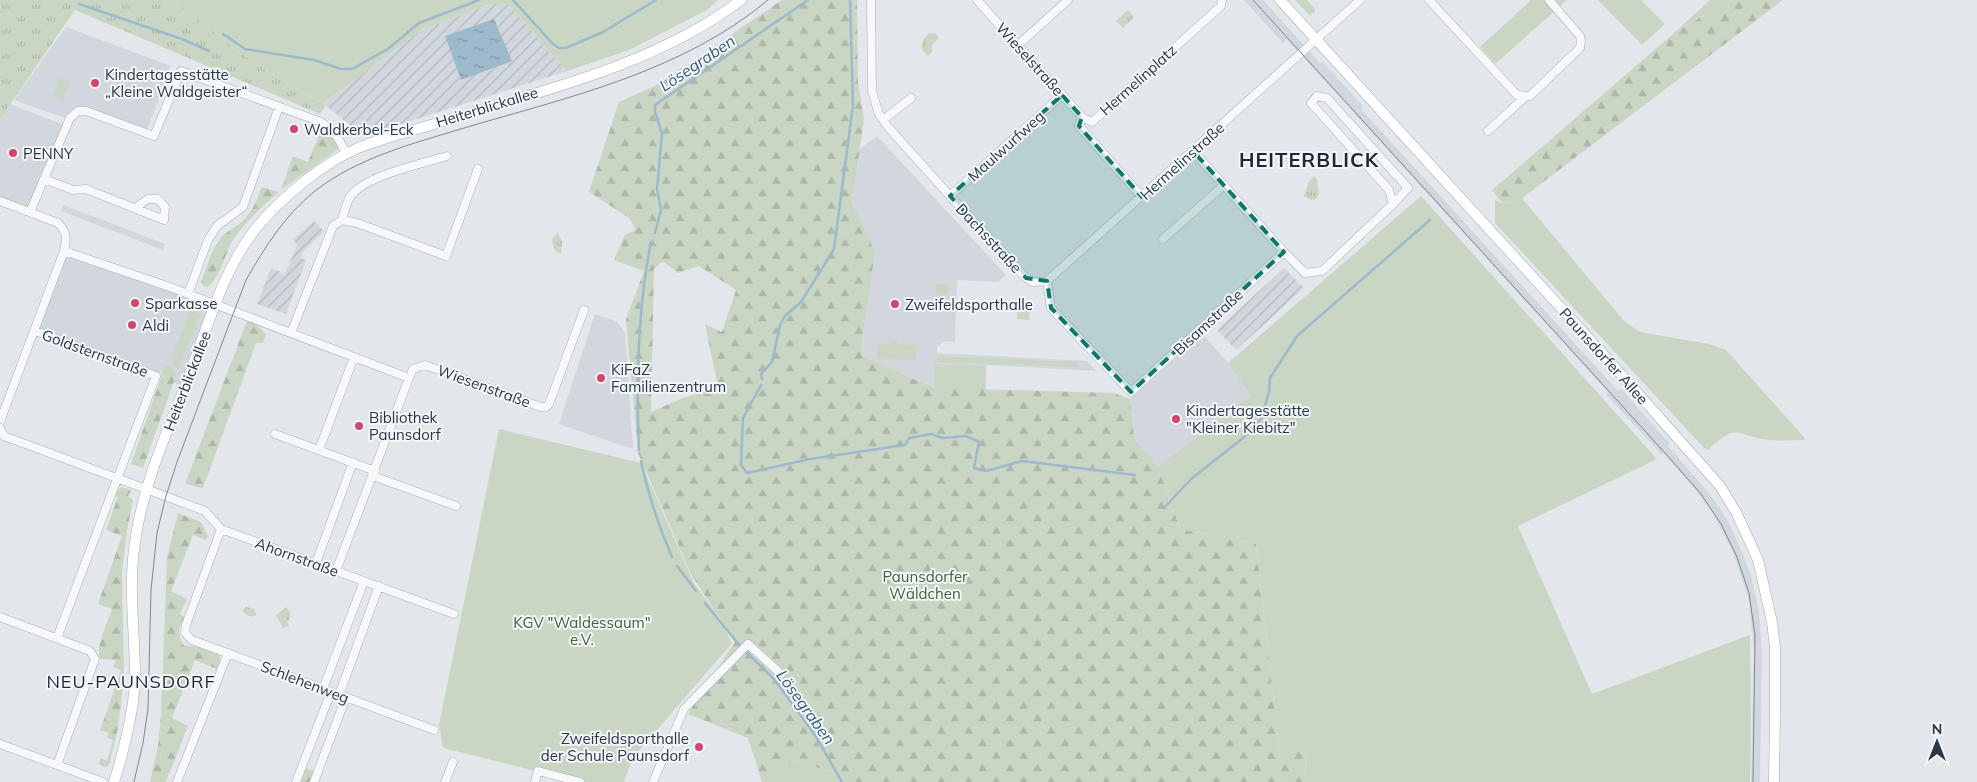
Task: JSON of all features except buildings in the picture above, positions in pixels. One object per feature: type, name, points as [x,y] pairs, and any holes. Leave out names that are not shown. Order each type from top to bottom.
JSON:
[{"type":"main road","name":"Heiterblickallee","points":[[114,782],[120,763],[135,681],[132,572],[135,540],[147,489],[216,305],[244,245],[256,228],[272,210],[313,176],[359,148],[618,67],[685,34],[741,0]]},
{"type":"main road","name":"Paunsdorfer Allee","points":[[1280,0],[1603,354],[1720,486],[1748,535],[1758,560],[1772,622],[1775,705],[1774,782]]},
{"type":"street","name":"Dachsstraße","points":[[871,0],[872,91],[879,114],[950,196],[1026,278],[1033,282],[1047,281]]},
{"type":"street","name":"Wieselstraße","points":[[977,0],[1082,118]]},
{"type":"street","points":[[1018,45],[1068,0]]},
{"type":"street","name":"Hermelinplatz","points":[[1142,196],[1079,126],[1082,118],[1092,122],[1221,6],[1222,0]]},
{"type":"street","name":"Hermelinstraße","points":[[1047,281],[1360,0]]},
{"type":"street","points":[[1429,0],[1517,95],[1525,97]]},
{"type":"street","points":[[1488,131],[1525,97],[1530,96],[1580,48],[1580,36],[1548,0]]},
{"type":"street","points":[[0,201],[30,212],[70,118],[78,111],[86,112],[154,136],[181,71],[321,122],[333,130],[347,154]]},
{"type":"street","name":"Maulwurfweg","points":[[950,196],[1062,95]]},
{"type":"street","points":[[1193,151],[1305,273],[1322,271],[1393,204],[1408,188],[1327,98],[1317,96],[1311,103],[1389,190],[1393,204]]},
{"type":"street","points":[[883,120],[911,98]]},
{"type":"street","points":[[188,294],[208,240],[217,226],[243,207],[279,107]]},
{"type":"street","points":[[291,333],[333,226],[342,220],[350,197],[364,185],[395,172],[447,156]]},
{"type":"street","points":[[342,220],[357,223],[446,256],[478,168]]},
{"type":"street","points":[[44,179],[73,190],[86,189],[135,208]]},
{"type":"street","points":[[1163,240],[1224,186]]},
{"type":"street","name":"Goldsternstraße","points":[[0,428],[0,418],[35,331],[64,251],[67,235],[64,228],[58,223],[30,212]]},
{"type":"street","points":[[64,251],[188,294],[409,378],[336,571]]},
{"type":"street","name":"Bisamstraße","points":[[1047,281],[1051,308],[1131,392],[1284,252]]},
{"type":"street","name":"Wiesenstraße","points":[[409,378],[414,370],[425,365],[541,407],[546,407],[549,404],[584,310]]},
{"type":"street","name":"Goldsternstraße","points":[[35,331],[156,376]]},
{"type":"street","points":[[319,450],[354,357]]},
{"type":"street","name":"Heiterblickallee","points":[[57,638],[156,376]]},
{"type":"street","name":"Ahornstraße","points":[[0,428],[4,436],[205,511],[221,529],[454,614]]},
{"type":"street","points":[[276,434],[353,462],[374,473],[456,506]]},
{"type":"street","points":[[316,563],[353,462]]},
{"type":"street","name":"Schlehenweg","points":[[221,529],[186,625],[185,633],[192,640],[434,730]]},
{"type":"street","points":[[323,689],[364,581]]},
{"type":"street","points":[[314,782],[339,695],[379,586]]},
{"type":"street","points":[[0,617],[90,651],[95,659],[57,765]]},
{"type":"street","points":[[653,782],[684,709],[748,644],[782,674]]},
{"type":"street","points":[[177,782],[228,653]]},
{"type":"street","points":[[296,782],[339,695]]},
{"type":"street","points":[[0,744],[57,765],[85,779],[103,782]]},
{"type":"street","points":[[448,781],[453,762]]},
{"type":"street","points":[[535,782],[538,771],[563,780],[580,782]]},
{"type":"highlighted area","points":[[1062,95],[1082,117],[1079,126],[1142,197],[1193,151],[1284,252],[1131,392],[1051,308],[1047,281],[1026,278],[950,196]]},
{"type":"shaded area","points":[[1244,0],[1263,0],[1320,63],[1322,61],[1363,106],[1361,109],[1618,391],[1621,389],[1670,444],[1668,446],[1719,507],[1731,527],[1744,557],[1751,576],[1759,612],[1762,653],[1760,782],[1751,782],[1754,649],[1749,601],[1733,552],[1712,512],[1690,483],[1606,394],[1608,392],[1344,102],[1287,40],[1283,43]]},
{"type":"shaded area","points":[[494,3],[509,5],[567,71],[363,136],[323,103],[423,29]]},
{"type":"shaded area","name":"Kindertagesstätte „Kleine Waldgeister“","points":[[66,27],[171,66],[147,130],[80,106],[71,110],[65,118],[14,100]]},
{"type":"shaded area","points":[[10,104],[67,126],[30,212],[0,201],[0,119]]},
{"type":"shaded area","points":[[877,136],[1006,275],[998,282],[957,280],[955,342],[945,341],[937,347],[937,353],[1087,361],[1096,371],[987,365],[986,390],[934,388],[862,356],[863,331],[852,204],[860,149]]},
{"type":"shaded area","points":[[63,205],[165,244],[163,250],[61,211]]},
{"type":"shaded area","points":[[314,221],[324,231],[303,252],[300,258],[306,260],[286,314],[257,304],[271,268],[285,274],[297,245],[293,239]]},
{"type":"shaded area","points":[[64,251],[210,303],[180,385],[35,331]]},
{"type":"shaded area","points":[[1284,268],[1304,288],[1236,350],[1217,330]]},
{"type":"shaded area","name":"KiFaZ Familienzentrum","points":[[595,314],[616,321],[625,332],[633,449],[559,424]]},
{"type":"shaded area","name":"Kindertagesstätte \"Kleiner Kiebitz\"","points":[[1202,333],[1228,363],[1252,396],[1158,467],[1133,438],[1130,399]]},
{"type":"green space","points":[[0,0],[174,0],[240,53],[293,87],[326,105],[320,114],[75,10],[0,119]]},
{"type":"green space","points":[[174,0],[718,0],[707,10],[629,50],[567,71],[509,5],[493,3],[423,29],[323,103],[293,87],[240,53]]},
{"type":"green space","name":"Paunsdorfer Wäldchen","points":[[782,0],[857,0],[858,83],[864,119],[852,204],[875,252],[863,331],[862,356],[934,388],[1114,393],[1130,399],[1134,438],[1158,467],[1180,529],[1256,544],[1279,749],[1306,749],[1305,782],[844,782],[834,773],[796,761],[767,782],[762,782],[748,738],[688,714],[735,642],[691,574],[638,453],[626,319],[644,271],[614,260],[625,235],[636,230],[629,218],[589,192],[619,102],[661,83]],"holes":[[[663,261],[678,273],[699,266],[736,290],[722,332],[705,324],[718,387],[683,398],[651,412],[654,269]]]},
{"type":"green space","points":[[1295,0],[1307,0],[1315,9],[1315,12],[1309,15]]},
{"type":"green space","points":[[1531,0],[1567,0],[1495,64],[1480,47]]},
{"type":"green space","points":[[1598,0],[1641,0],[1665,24],[1642,45]]},
{"type":"green space","points":[[1710,0],[1730,0],[1674,33]]},
{"type":"green space","points":[[1730,0],[1783,0],[1522,198],[1503,204],[1492,190],[1674,33]]},
{"type":"green space","points":[[1128,10],[1134,17],[1123,28],[1116,21]]},
{"type":"green space","points":[[930,33],[936,34],[939,38],[932,45],[932,52],[928,56],[923,50],[922,44],[924,38]]},
{"type":"green space","points":[[59,78],[70,81],[63,100],[53,95]]},
{"type":"green space","points":[[317,124],[331,131],[341,147],[281,190],[293,156],[308,162],[319,135],[313,132]]},
{"type":"green space","points":[[1314,176],[1317,179],[1319,194],[1316,199],[1311,200],[1304,196],[1309,182]]},
{"type":"green space","points":[[262,187],[279,192],[240,230],[231,244],[218,275],[206,287],[201,282],[212,252],[222,236],[243,221],[253,208]]},
{"type":"green space","points":[[1421,196],[1657,459],[1518,526],[1592,694],[1750,635],[1750,782],[1305,782],[1306,749],[1279,749],[1256,544],[1180,529],[1158,467],[1251,396],[1228,363]]},
{"type":"green space","points":[[1522,198],[1624,321],[1640,332],[1709,344],[1726,350],[1805,440],[1769,440],[1732,433],[1718,441],[1708,450],[1704,448],[1495,223],[1495,200],[1503,204]]},
{"type":"green space","points":[[558,233],[562,241],[561,254],[552,243],[553,238]]},
{"type":"green space","points":[[936,284],[948,285],[948,295],[936,294]]},
{"type":"green space","points":[[1017,306],[1030,307],[1029,320],[1017,319]]},
{"type":"green space","points":[[190,309],[200,315],[178,370],[171,360]]},
{"type":"green space","points":[[247,321],[254,323],[266,334],[263,343],[256,343],[203,488],[185,484]]},
{"type":"green space","points":[[891,340],[898,341],[898,344],[916,345],[915,360],[877,359],[878,343],[890,344]]},
{"type":"green space","points":[[937,356],[1077,362],[1077,367],[937,362]]},
{"type":"green space","points":[[935,364],[985,366],[985,390],[934,388]]},
{"type":"green space","points":[[167,365],[175,371],[176,376],[143,468],[131,464],[165,366]]},
{"type":"green space","name":"KGV \"Waldessaum\" e.V.","points":[[499,429],[641,463],[694,583],[716,613],[732,643],[632,759],[624,782],[580,782],[443,748],[439,725]]},
{"type":"green space","points":[[122,487],[131,490],[128,496],[133,500],[122,571],[124,671],[117,732],[109,765],[106,767],[98,764],[101,758],[107,761],[113,740],[107,738],[108,732],[100,731],[121,670],[113,667],[116,660],[100,659],[99,648],[112,609],[98,604],[122,536],[106,530],[118,497],[114,495]]},
{"type":"green space","points":[[178,513],[201,522],[208,536],[206,540],[193,535],[171,591],[187,599],[180,614],[184,617],[180,629],[180,639],[184,646],[203,647],[219,654],[220,660],[217,669],[195,660],[172,718],[188,726],[166,782],[150,782],[158,746],[161,714],[167,558]]},
{"type":"green space","points":[[246,607],[254,609],[257,615],[246,615],[242,610]]},
{"type":"green space","points":[[286,607],[290,612],[290,619],[287,621],[289,626],[283,628],[276,615]]},
{"type":"green space","points":[[796,761],[834,773],[844,782],[767,782]]},
{"type":"green space","points":[[303,767],[317,773],[313,782],[297,782]]},
{"type":"water","points":[[494,19],[512,61],[461,80],[445,36]]},
{"type":"waterway","points":[[223,34],[245,49],[314,60],[341,69],[352,69],[388,49],[419,23],[479,0]]},
{"type":"waterway","points":[[513,0],[553,44],[559,48],[566,48],[603,32],[656,0]]},
{"type":"waterway","name":"Lösegraben","points":[[655,233],[661,210],[657,189],[662,134],[655,112],[655,105],[808,0]]},
{"type":"waterway","points":[[762,379],[761,374],[772,362],[780,325],[785,316],[801,302],[834,249],[853,105],[850,0]]},
{"type":"waterway","points":[[79,4],[182,39],[209,51]]},
{"type":"waterway","points":[[1164,508],[1191,479],[1243,438],[1261,419],[1269,392],[1270,378],[1297,336],[1430,220]]},
{"type":"waterway","name":"Lösegraben","points":[[639,450],[639,346],[643,293],[651,242]]},
{"type":"waterway","points":[[761,385],[743,418],[741,465],[747,473],[810,459],[905,445],[909,438],[931,434],[943,438],[966,436],[979,442],[974,468],[986,471],[1022,461],[1135,475]]},
{"type":"waterway","name":"Lösegraben","points":[[641,461],[654,509],[672,557]]},
{"type":"waterway","name":"Lösegraben","points":[[677,566],[696,591]]},
{"type":"waterway","name":"Lösegraben","points":[[705,603],[740,646]]},
{"type":"waterway","name":"Lösegraben","points":[[745,651],[774,679],[815,735],[842,782]]},
{"type":"tram line","points":[[134,782],[148,709],[151,590],[157,533],[166,496],[246,280],[285,221],[315,191],[332,179],[368,160],[425,140],[584,93],[662,64],[699,46],[735,25],[768,0]]},
{"type":"tram line","points":[[1253,0],[1665,453],[1701,494],[1721,524],[1737,557],[1749,593],[1755,635],[1753,782]]},
{"type":"place","name":"Kindertagesstätte „Kleine Waldgeister“","points":[[95,83]]},
{"type":"place","name":"Waldkerbel-Eck","points":[[294,129]]},
{"type":"place","name":"PENNY","points":[[13,153]]},
{"type":"place","name":"Sparkasse","points":[[135,303]]},
{"type":"place","name":"Zweifeldsporthalle","points":[[895,304]]},
{"type":"place","name":"Aldi","points":[[132,325]]},
{"type":"place","name":"KiFaZ Familienzentrum","points":[[601,378]]},
{"type":"place","name":"Kindertagesstätte \"Kleiner Kiebitz\"","points":[[1176,419]]},
{"type":"place","name":"Bibliothek Paunsdorf","points":[[359,426]]},
{"type":"place","name":"Zweifeldsporthalle der Schule Paunsdorf","points":[[699,747]]},
{"type":"district","name":"HEITERBLICK","points":[[1309,159]]},
{"type":"district","name":"NEU-PAUNSDORF","points":[[131,681]]}]
